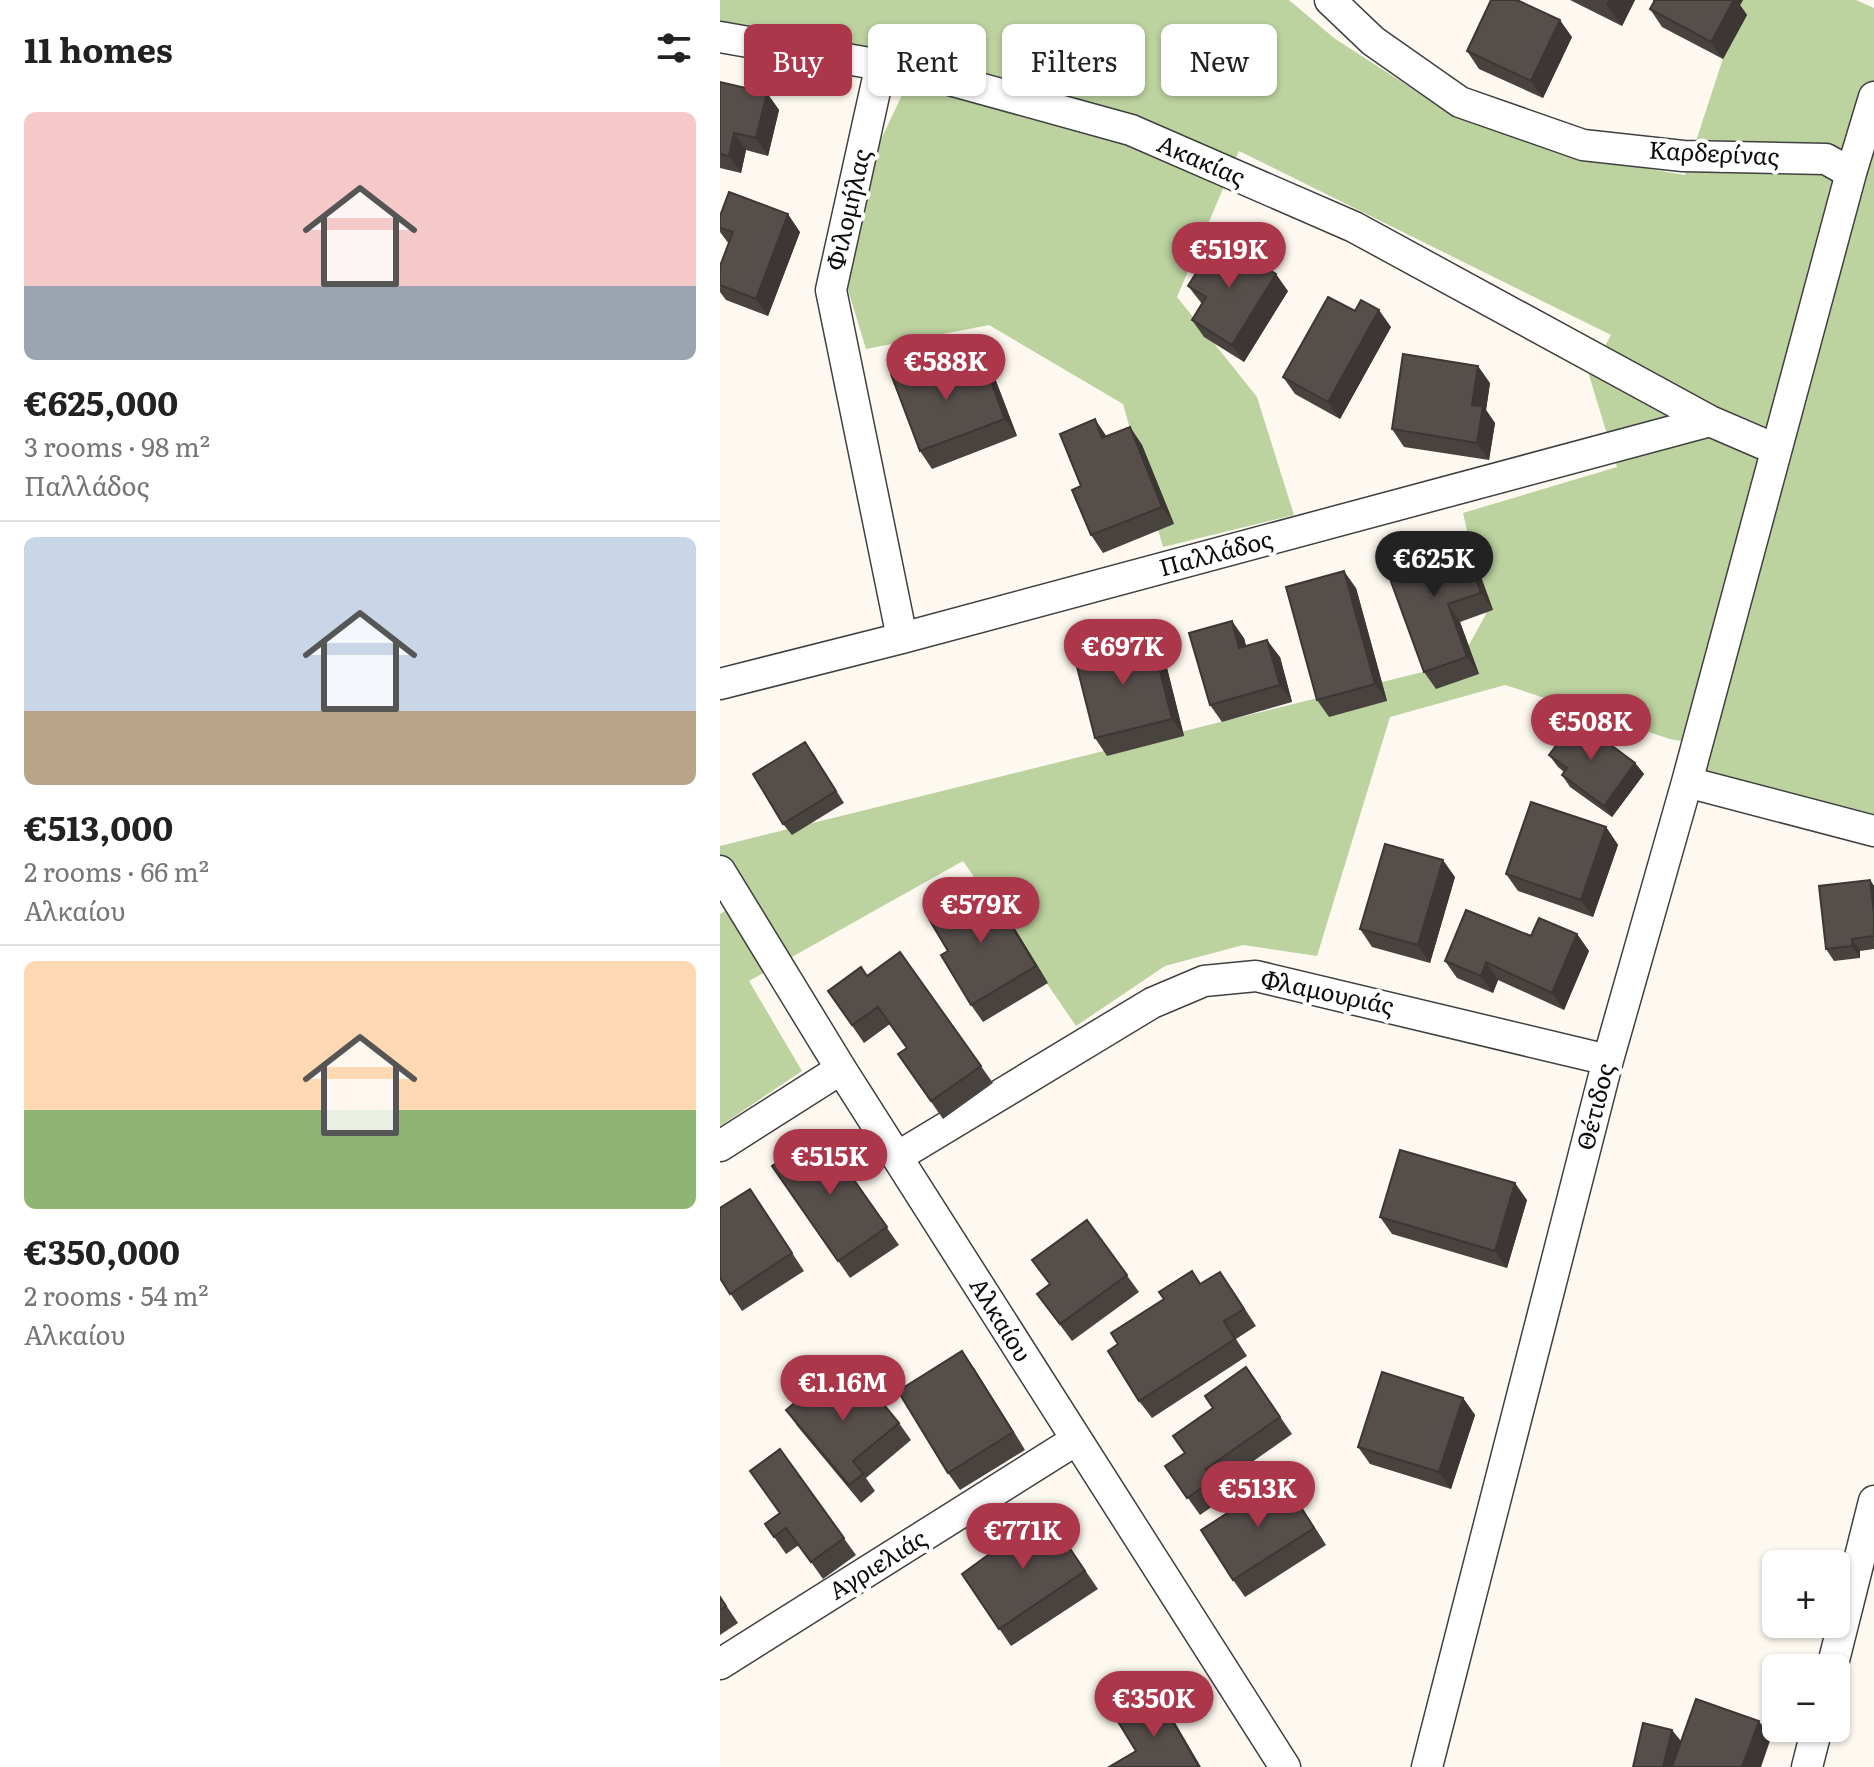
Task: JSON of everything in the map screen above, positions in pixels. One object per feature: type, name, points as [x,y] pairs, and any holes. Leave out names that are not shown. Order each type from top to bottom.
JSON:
[{"type":"street","name":"Καρδερίνας","points":[[1330,0],[1373,41],[1460,102],[1583,145],[1683,156],[1826,159],[1851,173]]},
{"type":"street","name":"Ακακίας","points":[[720,37],[868,62]]},
{"type":"street","name":"Ακακίας","points":[[986,92],[1131,130],[1354,227],[1710,421],[1775,449]]},
{"type":"street","name":"Φιλομήλας","points":[[874,96],[831,290],[902,638]]},
{"type":"street","points":[[1775,449],[1874,97]]},
{"type":"street","name":"Παλλάδος","points":[[720,684],[1710,421]]},
{"type":"street","name":"Θέτιδος","points":[[1427,1767],[1608,1060],[1687,782],[1775,449]]},
{"type":"street","points":[[1687,782],[1874,831]]},
{"type":"street","name":"Αλκαίου","points":[[720,871],[841,1069],[1285,1767]]},
{"type":"street","name":"Φλαμουριάς","points":[[897,1157],[1152,1003],[1204,981],[1256,976],[1608,1060]]},
{"type":"street","points":[[720,1146],[841,1069]]},
{"type":"street","name":"Αγριελιάς","points":[[720,1664],[1076,1440]]},
{"type":"street","points":[[1836,1654],[1874,1501]]},
{"type":"street","points":[[1807,1767],[1813,1742]]},
{"type":"green space","points":[[720,0],[1289,0],[1334,38],[1445,110],[1566,155],[1685,175],[1742,0],[1856,0],[1874,8],[1874,814],[1699,771],[1703,745],[1670,739],[1505,685],[1390,717],[1317,956],[1243,945],[1165,966],[1076,1026],[963,861],[749,981],[802,1071],[720,1126],[720,914],[743,900],[720,855],[720,846],[1459,663],[1486,614],[1463,513],[1617,467],[1589,375],[1611,335],[1239,151],[1177,297],[1257,397],[1294,515],[1163,547],[1123,404],[989,325],[866,349],[833,241],[902,96],[986,96],[986,24],[868,24],[868,46],[852,44],[852,24],[744,25],[720,21]]},
{"type":"building","points":[[1491,0],[1517,0],[1560,20],[1531,81],[1467,51]]},
{"type":"building","points":[[1655,0],[1734,0],[1711,42],[1650,9]]},
{"type":"building","points":[[720,82],[744,88],[744,96],[766,96],[756,138],[734,133],[729,156],[720,154]]},
{"type":"building","points":[[729,192],[788,214],[756,299],[720,285],[720,266],[733,232],[720,228],[720,216]]},
{"type":"building","points":[[1218,238],[1276,274],[1232,345],[1192,320],[1206,297],[1188,286]]},
{"type":"building","points":[[1328,297],[1355,311],[1361,300],[1379,310],[1328,402],[1283,377]]},
{"type":"building","points":[[1403,354],[1478,366],[1472,405],[1483,406],[1477,443],[1392,429]]},
{"type":"building","points":[[937,356],[945,378],[984,364],[1005,419],[920,451],[891,374]]},
{"type":"building","points":[[1095,419],[1102,438],[1130,427],[1162,507],[1091,535],[1072,490],[1081,486],[1060,434]]},
{"type":"building","points":[[1461,537],[1481,593],[1448,604],[1467,657],[1424,672],[1385,565]]},
{"type":"building","points":[[1344,571],[1375,684],[1317,700],[1286,587]]},
{"type":"building","points":[[1232,621],[1239,648],[1267,640],[1280,685],[1210,705],[1189,633]]},
{"type":"building","points":[[1151,635],[1172,719],[1095,738],[1074,655]]},
{"type":"building","points":[[1576,719],[1635,763],[1604,806],[1562,775],[1567,768],[1549,755]]},
{"type":"building","points":[[805,742],[836,791],[783,824],[753,774]]},
{"type":"building","points":[[1531,802],[1606,827],[1581,900],[1506,874]]},
{"type":"building","points":[[1385,844],[1443,860],[1418,945],[1360,929]]},
{"type":"building","points":[[1870,880],[1874,936],[1852,939],[1852,946],[1826,949],[1819,886]]},
{"type":"building","points":[[986,884],[1036,966],[971,1005],[941,955],[948,951],[929,919]]},
{"type":"building","points":[[1466,910],[1531,936],[1539,918],[1577,934],[1552,993],[1486,962],[1481,976],[1445,961]]},
{"type":"building","points":[[900,952],[981,1066],[931,1101],[898,1054],[907,1048],[878,1007],[852,1025],[828,991],[861,967],[867,976]]},
{"type":"building","points":[[821,1133],[887,1227],[838,1261],[772,1166]]},
{"type":"building","points":[[1400,1150],[1515,1183],[1495,1251],[1380,1217]]},
{"type":"building","points":[[750,1189],[792,1253],[730,1294],[720,1278],[720,1208]]},
{"type":"building","points":[[1087,1220],[1127,1275],[1060,1324],[1037,1294],[1050,1284],[1032,1260]]},
{"type":"building","points":[[1192,1271],[1200,1284],[1220,1272],[1244,1309],[1224,1321],[1235,1339],[1139,1401],[1108,1351],[1118,1344],[1111,1333],[1164,1299],[1159,1292]]},
{"type":"building","points":[[962,1351],[1013,1432],[948,1473],[898,1391]]},
{"type":"building","points":[[1246,1367],[1280,1417],[1206,1469],[1213,1480],[1187,1498],[1165,1466],[1185,1453],[1173,1436],[1213,1408],[1205,1396]]},
{"type":"building","points":[[1382,1372],[1463,1398],[1439,1472],[1358,1447]]},
{"type":"building","points":[[826,1376],[842,1395],[862,1378],[899,1423],[853,1461],[863,1474],[849,1485],[786,1410]]},
{"type":"building","points":[[780,1449],[844,1538],[811,1562],[786,1528],[774,1537],[765,1524],[780,1513],[750,1471]]},
{"type":"building","points":[[1282,1478],[1314,1528],[1233,1580],[1201,1530]]},
{"type":"building","points":[[1046,1513],[1085,1571],[999,1629],[962,1574]]},
{"type":"building","points":[[1158,1696],[1199,1767],[1109,1767],[1136,1751],[1117,1720]]},
{"type":"building","points":[[1696,1699],[1759,1721],[1742,1767],[1672,1767]]},
{"type":"building","points":[[1643,1723],[1672,1730],[1663,1767],[1633,1767]]}]
